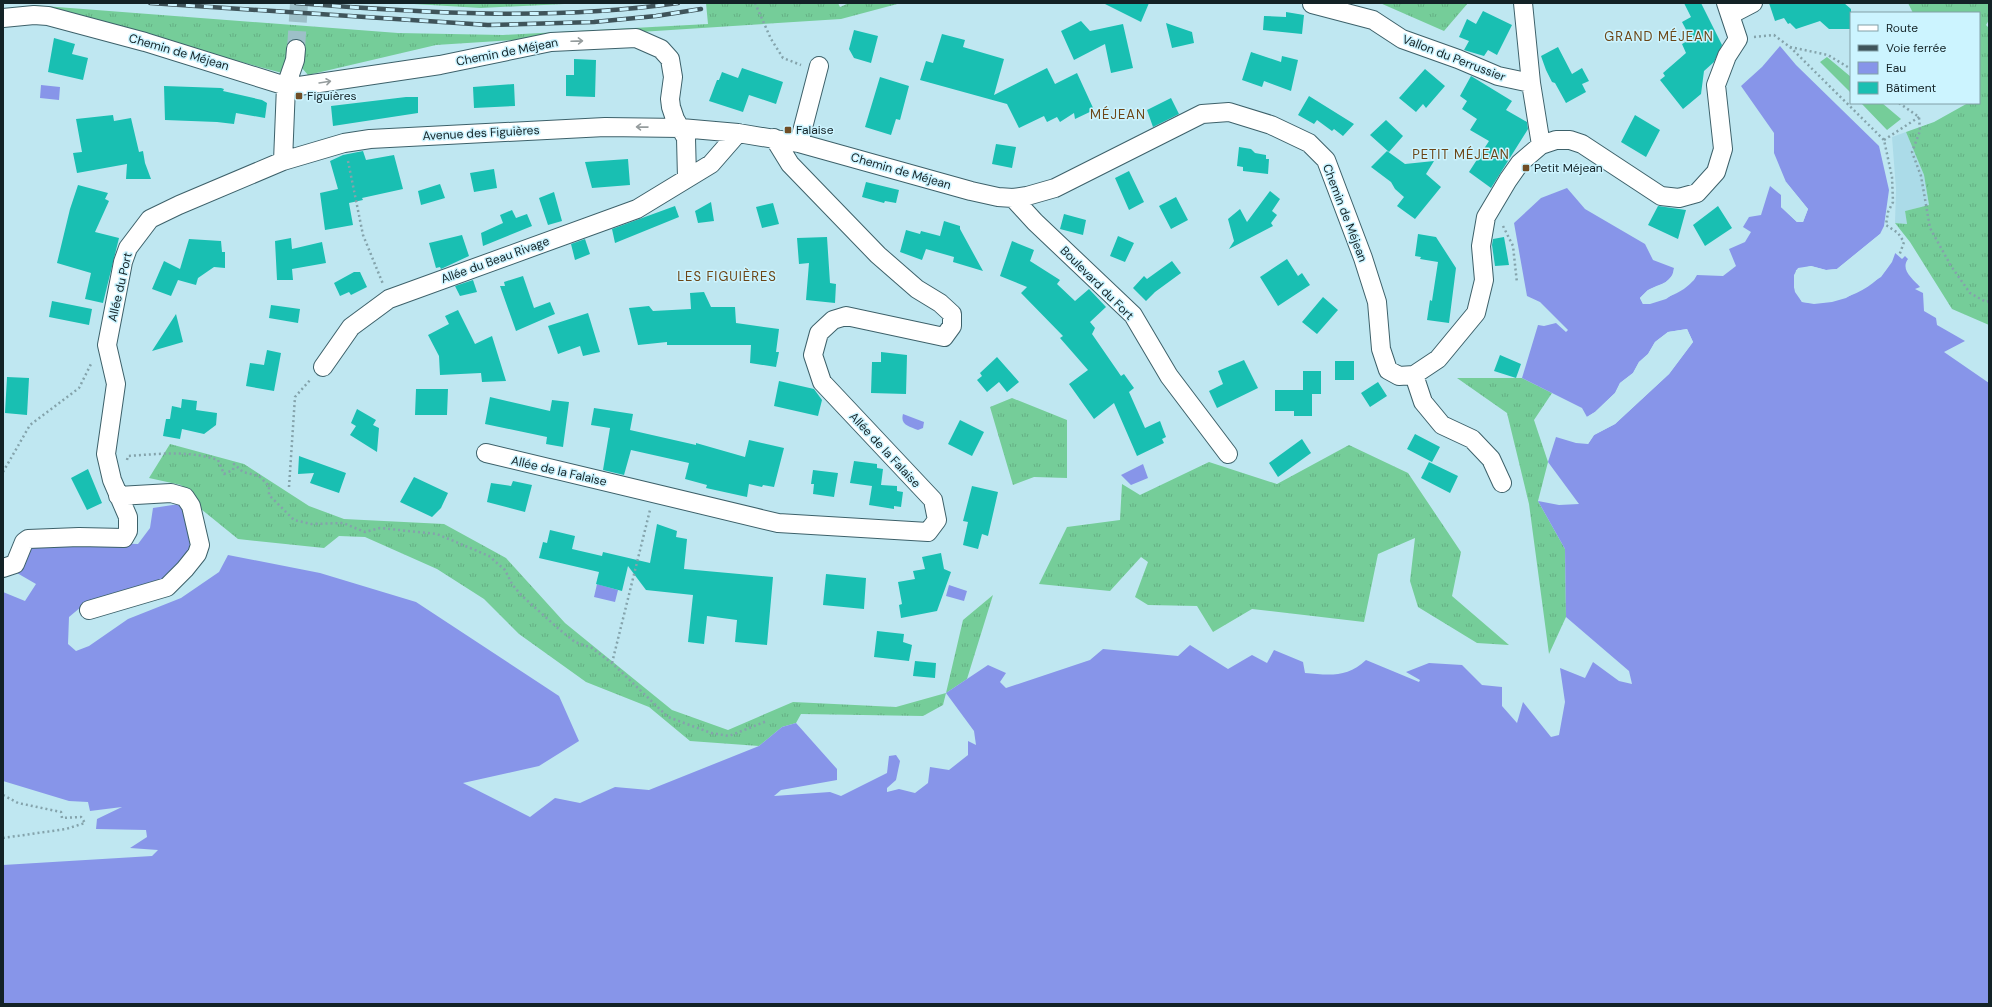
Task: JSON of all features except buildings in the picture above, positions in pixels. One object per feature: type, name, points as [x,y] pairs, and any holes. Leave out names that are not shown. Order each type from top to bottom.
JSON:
[{"type":"street","points":[[1523,3],[1531,83],[1540,145]]},
{"type":"street","points":[[1502,483],[1492,459],[1472,439],[1442,425],[1423,402],[1414,376],[1438,359],[1476,313],[1484,280],[1481,246],[1486,216],[1520,163],[1540,145],[1556,140],[1570,140],[1582,144],[1661,196],[1679,198],[1697,193],[1716,172],[1723,149],[1716,85],[1727,56],[1738,39],[1728,9],[1753,3]]},
{"type":"street","name":"Vallon du Perrussier","points":[[1312,4],[1374,20],[1402,39],[1458,59],[1498,76],[1531,83]]},
{"type":"street","name":"Chemin de Méjean","points":[[3,18],[34,15],[48,16],[152,44],[286,86],[299,86],[440,65],[551,42],[636,38],[662,49],[670,59],[673,77],[670,99],[675,119],[681,128],[738,133],[799,143],[971,191],[998,197],[1013,198],[1027,196],[1055,188],[1202,114],[1229,112],[1271,126],[1309,143],[1326,160],[1363,258],[1377,302],[1381,349],[1388,370],[1399,376],[1414,376]]},
{"type":"street","points":[[283,161],[286,86],[295,60],[296,48]]},
{"type":"street","points":[[799,143],[819,66]]},
{"type":"street","name":"Avenue des Figuières","points":[[283,161],[344,143],[370,139],[605,127],[681,128]]},
{"type":"street","points":[[681,128],[686,138],[687,178]]},
{"type":"street","name":"Allée du Beau Rivage","points":[[323,367],[351,327],[389,299],[637,209],[711,164],[738,133]]},
{"type":"street","name":"Allée de la Falaise","points":[[486,453],[778,523],[928,532],[937,520],[933,500],[822,382],[813,355],[819,333],[833,320],[846,316],[944,337],[952,326],[952,314],[940,303],[917,289],[878,255],[790,164],[774,138]]},
{"type":"street","name":"Allée du Port","points":[[3,568],[15,564],[24,542],[28,539],[79,536],[124,538],[128,531],[128,518],[115,488],[106,454],[116,384],[107,345],[128,248],[150,219],[283,161]]},
{"type":"street","name":"Boulevard du Fort","points":[[1013,198],[1035,222],[1133,315],[1169,376],[1228,454]]},
{"type":"street","points":[[89,610],[167,587],[186,569],[197,554],[200,545],[191,506],[185,497],[171,493],[115,488]]},
{"type":"path","points":[[755,3],[770,39],[783,58],[801,65],[819,66]]},
{"type":"path","points":[[1738,39],[1774,35],[1790,47],[1884,140],[1892,177],[1893,202],[1888,212],[1886,225],[1898,233],[1904,242],[1899,256]]},
{"type":"path","points":[[1790,47],[1828,55],[1850,68]]},
{"type":"path","points":[[1900,104],[1919,117]]},
{"type":"path","points":[[1884,140],[1919,117]]},
{"type":"path","points":[[1919,117],[1920,131],[1912,152],[1921,176],[1930,228],[1951,266],[1970,293],[1986,302],[1989,301]]},
{"type":"path","points":[[344,143],[362,235],[389,299]]},
{"type":"path","points":[[1492,206],[1509,235],[1513,246],[1517,283]]},
{"type":"path","points":[[3,472],[30,425],[79,388],[95,358],[109,352]]},
{"type":"path","points":[[289,487],[295,397],[323,367]]},
{"type":"path","points":[[126,465],[128,456],[182,452],[201,454],[218,460],[224,474],[233,470],[234,464],[243,472],[259,476],[269,486],[269,495],[294,520],[311,524],[343,523],[365,532],[380,528],[437,534],[489,556],[505,570],[512,584],[522,595],[560,630],[575,642],[592,648],[612,663],[668,717],[711,733],[729,736],[767,721]]},
{"type":"path","points":[[612,663],[654,494]]},
{"type":"path","points":[[3,795],[18,804],[61,812],[62,818],[81,817],[85,823],[66,829],[3,838]]},
{"type":"shaded area","points":[[1906,132],[1924,175],[1929,205],[1905,211],[1907,224],[1895,223],[1896,189],[1892,137]]},
{"type":"green space","points":[[397,3],[585,3],[481,8]]},
{"type":"green space","points":[[706,3],[838,3],[840,7],[849,3],[901,3],[841,19],[436,45],[308,75],[302,68],[301,61],[282,73],[31,5],[398,33],[503,35],[708,24]]},
{"type":"green space","points":[[1380,3],[1468,3],[1444,31]]},
{"type":"green space","points":[[1908,3],[1989,3],[1989,20],[1986,25],[1989,28],[1989,325],[1952,309],[1910,242],[1895,223],[1907,224],[1905,211],[1929,205],[1924,175],[1906,132],[1934,122],[1966,104],[1980,104],[1980,12],[1912,12]]},
{"type":"green space","points":[[1827,57],[1850,76],[1850,92],[1820,62]]},
{"type":"green space","points":[[1862,104],[1883,104],[1901,119],[1887,130]]},
{"type":"green space","points":[[1457,378],[1522,378],[1552,393],[1534,420],[1548,462],[1538,501],[1565,549],[1566,617],[1549,654],[1529,504],[1507,413]]},
{"type":"green space","points":[[1012,398],[1067,420],[1067,478],[1034,477],[1013,485],[990,407]]},
{"type":"green space","points":[[170,444],[244,464],[309,506],[344,519],[444,524],[506,558],[565,623],[672,710],[728,730],[793,702],[896,707],[946,693],[943,705],[923,716],[801,714],[796,723],[782,727],[759,746],[690,741],[649,707],[586,682],[519,634],[484,599],[437,569],[365,537],[339,536],[324,548],[238,539],[201,509],[181,485],[149,478]]},
{"type":"green space","points":[[1349,445],[1408,473],[1461,552],[1452,596],[1509,645],[1477,643],[1418,607],[1410,581],[1415,538],[1378,554],[1364,622],[1252,609],[1213,632],[1197,606],[1148,605],[1135,597],[1148,562],[1141,557],[1110,591],[1039,584],[1067,527],[1120,520],[1122,484],[1140,495],[1209,462],[1277,484]]},
{"type":"green space","points":[[993,595],[967,679],[946,693],[963,620]]},
{"type":"water","points":[[1780,46],[1796,65],[1879,146],[1889,190],[1884,226],[1880,234],[1837,269],[1826,270],[1811,266],[1796,270],[1794,287],[1802,302],[1815,303],[1830,301],[1844,298],[1858,292],[1881,276],[1889,265],[1894,252],[1902,259],[1905,256],[1908,259],[1906,263],[1906,271],[1920,287],[1915,289],[1923,293],[1924,311],[1936,318],[1937,325],[1965,341],[1944,352],[1989,383],[1989,1004],[3,1004],[3,865],[152,856],[158,850],[130,848],[147,837],[146,830],[96,829],[97,819],[122,807],[90,811],[88,802],[69,801],[3,781],[3,592],[25,601],[36,584],[17,573],[32,545],[70,542],[138,544],[150,528],[153,508],[179,504],[187,512],[192,554],[165,583],[81,607],[69,617],[68,644],[76,651],[89,646],[128,619],[181,598],[219,572],[228,555],[320,573],[416,602],[559,696],[579,741],[539,766],[463,783],[530,817],[555,798],[580,803],[615,787],[649,790],[759,746],[782,727],[796,723],[837,769],[837,780],[781,790],[774,796],[830,792],[841,796],[887,773],[889,756],[896,755],[900,761],[896,780],[887,788],[887,792],[899,789],[915,793],[928,783],[930,767],[949,770],[968,755],[968,741],[976,745],[974,731],[946,693],[988,665],[1006,673],[1000,682],[1006,688],[1090,660],[1103,649],[1178,656],[1190,645],[1228,669],[1252,655],[1267,663],[1274,650],[1303,662],[1305,673],[1330,675],[1345,673],[1359,666],[1366,660],[1419,682],[1420,680],[1406,672],[1429,663],[1462,665],[1482,685],[1502,687],[1502,706],[1517,723],[1523,702],[1551,737],[1559,735],[1565,702],[1560,668],[1585,678],[1593,662],[1619,681],[1632,684],[1629,671],[1566,617],[1565,549],[1538,501],[1559,505],[1579,504],[1548,462],[1556,437],[1576,443],[1588,444],[1594,435],[1615,424],[1669,374],[1693,342],[1687,329],[1668,332],[1655,342],[1648,354],[1639,362],[1633,373],[1620,383],[1615,393],[1595,412],[1587,417],[1582,408],[1522,378],[1538,325],[1544,326],[1556,323],[1566,332],[1568,330],[1540,302],[1527,296],[1514,223],[1541,198],[1567,188],[1585,209],[1645,244],[1653,260],[1674,268],[1669,280],[1649,290],[1640,298],[1643,304],[1666,298],[1681,291],[1693,281],[1697,275],[1723,276],[1736,266],[1729,249],[1745,242],[1751,232],[1743,227],[1749,217],[1761,215],[1770,186],[1781,195],[1781,207],[1797,222],[1803,222],[1808,209],[1786,182],[1774,153],[1774,133],[1741,86],[1762,67]]},
{"type":"water","points":[[41,85],[60,87],[59,100],[40,98]]},
{"type":"water","points":[[903,414],[924,422],[923,428],[918,430],[906,425],[902,418]]},
{"type":"water","points":[[1143,464],[1148,478],[1131,485],[1121,475]]},
{"type":"water","points":[[597,584],[618,590],[615,602],[594,597]]},
{"type":"water","points":[[949,585],[967,591],[964,601],[946,596]]},
{"type":"pier","points":[[1786,182],[1808,209],[1803,222],[1797,222],[1781,207],[1782,193],[1783,206],[1798,220],[1802,220],[1806,209],[1785,184]]},
{"type":"pier","points":[[1880,234],[1882,235],[1838,271],[1826,272],[1810,268],[1799,270],[1796,276],[1796,287],[1797,292],[1803,300],[1814,302],[1832,300],[1845,296],[1880,275],[1890,261],[1892,251],[1896,251],[1892,262],[1881,277],[1846,298],[1832,302],[1814,304],[1802,302],[1795,292],[1794,287],[1794,275],[1798,268],[1811,266],[1826,270],[1837,269]]},
{"type":"pier","points":[[1676,267],[1675,277],[1666,285],[1649,291],[1643,299],[1644,302],[1650,302],[1666,297],[1693,279],[1697,273],[1694,280],[1666,299],[1650,304],[1643,304],[1640,298],[1648,290],[1665,283],[1673,275],[1674,268]]},
{"type":"pier","points":[[1687,329],[1693,342],[1669,374],[1615,424],[1594,435],[1588,444],[1587,442],[1593,434],[1614,423],[1668,373],[1691,342],[1686,331],[1669,334],[1656,344],[1650,355],[1640,364],[1634,374],[1622,384],[1617,395],[1596,414],[1585,418],[1595,412],[1615,393],[1620,383],[1633,373],[1639,362],[1648,354],[1655,342],[1668,332]]},
{"type":"tunnel","points":[[296,49],[299,3]]},
{"type":"railway","points":[[150,3],[488,25],[594,22],[656,16],[701,9]]},
{"type":"railway","points":[[296,3],[392,10],[487,14],[583,12],[630,9],[678,3]]},
{"type":"place","name":"Figuières","points":[[299,96]]},
{"type":"place","name":"Falaise","points":[[788,130]]},
{"type":"place","name":"Petit Méjean","points":[[1526,168]]},
{"type":"district","name":"GRAND MÉJEAN","points":[[1659,36]]},
{"type":"district","name":"MÉJEAN","points":[[1118,114]]},
{"type":"district","name":"PETIT MÉJEAN","points":[[1461,154]]},
{"type":"district","name":"LES FIGUIÈRES","points":[[727,276]]}]
